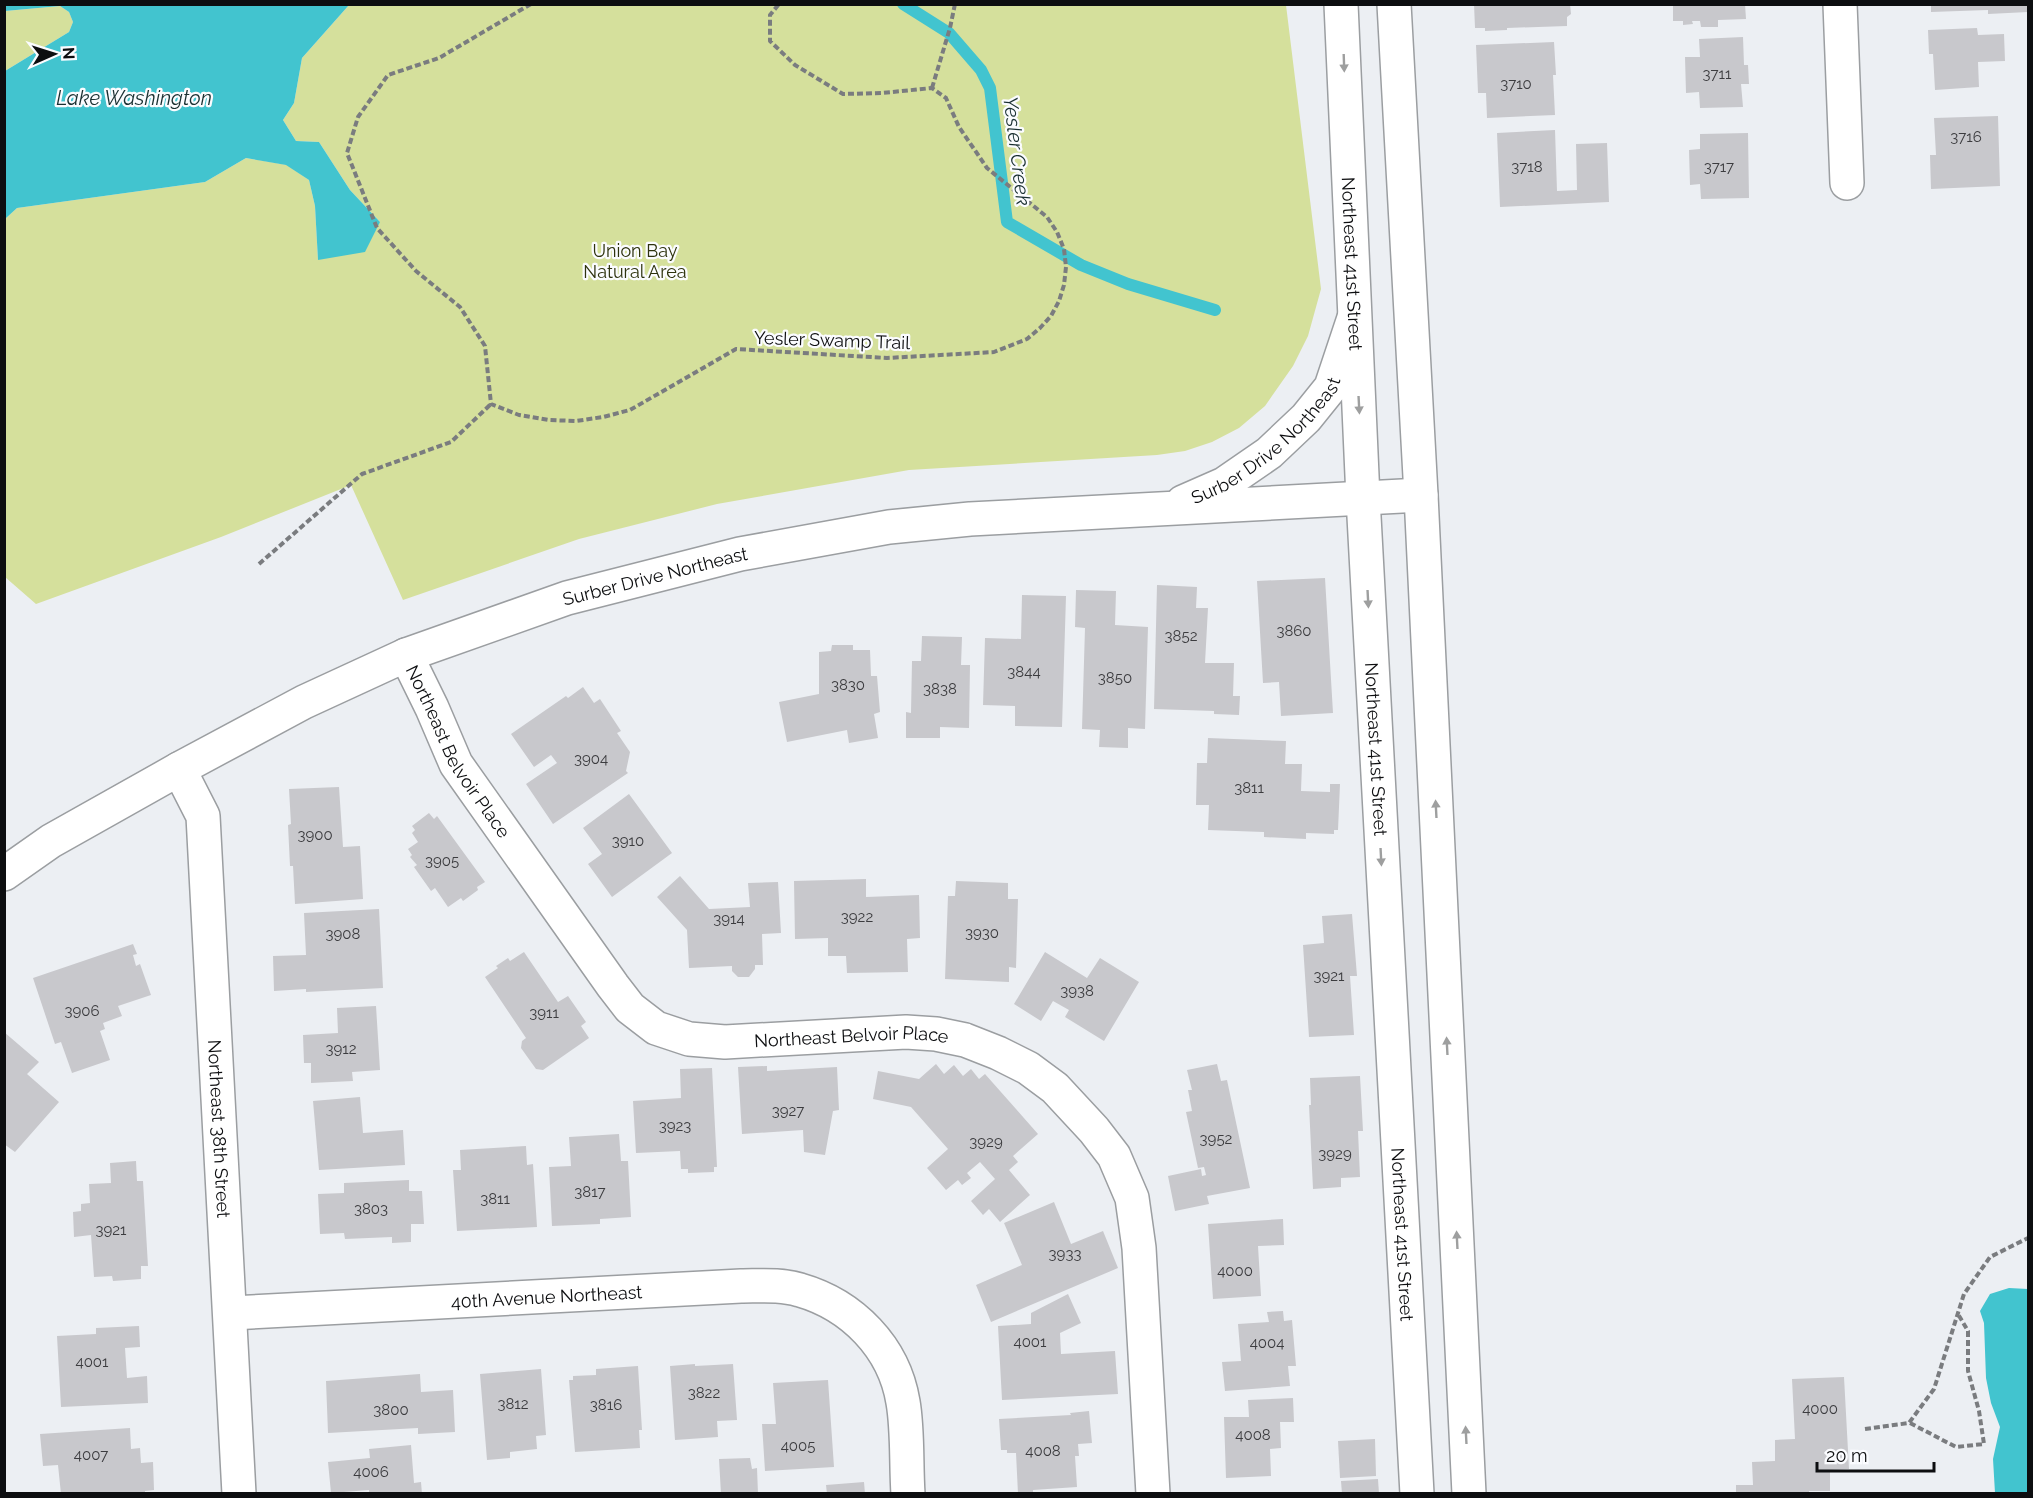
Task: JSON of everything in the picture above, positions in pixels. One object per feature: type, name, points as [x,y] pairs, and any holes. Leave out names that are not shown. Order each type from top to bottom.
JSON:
[{"type":"street","name":"Northeast 41st Street","points":[[1341,4],[1363,498],[1417,1494]]},
{"type":"street","points":[[1394,4],[1421,495],[1469,1494]]},
{"type":"street","points":[[1840,4],[1847,183]]},
{"type":"street","name":"Surber Drive Northeast","points":[[1165,509],[1224,484],[1269,453],[1306,418],[1331,387],[1355,316]]},
{"type":"street","name":"Surber Drive Northeast","points":[[4,874],[51,842],[178,769],[304,702],[405,655],[567,598],[740,554],[889,527],[970,519],[1421,495]]},
{"type":"street","name":"Northeast Belvoir Place","points":[[405,655],[432,708],[456,764],[613,986],[630,1008],[656,1028],[689,1039],[725,1042],[906,1032],[936,1034],[965,1040],[1028,1068],[1055,1088],[1094,1130],[1114,1156],[1132,1198],[1139,1248],[1153,1494]]},
{"type":"street","name":"Northeast 38th Street","points":[[178,769],[203,816],[239,1494]]},
{"type":"street","name":"40th Avenue Northeast","points":[[231,1312],[770,1285],[800,1290],[828,1302],[856,1319],[878,1341],[894,1370],[903,1402],[908,1494]]},
{"type":"path","points":[[259,564],[311,516],[362,474],[451,442],[491,404],[484,346],[460,307],[416,271],[377,228],[346,153],[358,117],[388,75],[440,58],[531,4]]},
{"type":"path","points":[[779,4],[770,15],[770,41],[795,65],[843,94],[932,88],[955,4]]},
{"type":"path","name":"Yesler Swamp Trail","points":[[491,404],[529,417],[576,421],[630,410],[736,349],[887,358],[994,352],[1026,339],[1051,316],[1059,301],[1065,276],[1064,249],[1047,217],[987,168],[959,127],[946,98],[932,88]]},
{"type":"path","points":[[1910,1423],[1934,1389],[1964,1294],[1990,1257],[2028,1238]]},
{"type":"path","points":[[1865,1429],[1910,1423],[1956,1446],[1984,1444],[1979,1411],[1968,1371],[1968,1331],[1958,1313]]},
{"type":"green space","name":"Union Bay Natural Area","points":[[349,5],[1286,5],[1321,289],[1308,336],[1293,366],[1265,406],[1239,428],[1212,442],[1185,451],[1157,455],[909,470],[717,504],[579,539],[403,600],[351,485],[221,537],[36,604],[5,577],[5,219],[17,208],[205,182],[246,158],[287,165],[309,180],[315,206],[318,260],[380,222],[350,190],[319,142],[296,141],[283,120],[294,103],[302,58]]},
{"type":"green space","points":[[60,6],[69,12],[73,22],[69,32],[5,71],[5,11]]},
{"type":"water","name":"Lake Washington","points":[[5,4],[349,5],[302,58],[294,103],[283,120],[296,141],[319,142],[350,190],[380,222],[365,252],[318,260],[315,206],[309,180],[286,165],[246,158],[205,182],[17,208],[5,219],[5,71],[69,32],[73,22],[69,12],[60,6],[5,11]]},
{"type":"water","points":[[2009,1288],[2028,1289],[2028,1493],[1995,1493],[1993,1459],[2000,1427],[1991,1403],[1986,1378],[1984,1323],[1980,1311],[1990,1294]]},
{"type":"building","points":[[1474,4],[1570,4],[1571,14],[1567,17],[1567,26],[1485,31],[1485,28],[1475,28]]},
{"type":"building","points":[[1673,4],[1745,4],[1746,19],[1718,20],[1718,27],[1701,27],[1700,21],[1692,21],[1693,24],[1683,25],[1683,21],[1673,21]]},
{"type":"building","points":[[1931,4],[2028,4],[2028,12],[1988,14],[1988,10],[1931,12]]},
{"type":"building","points":[[1977,28],[1978,35],[2004,34],[2005,61],[1978,62],[1979,87],[1935,90],[1933,54],[1929,54],[1928,30]]},
{"type":"building","points":[[1743,37],[1744,65],[1748,65],[1749,84],[1741,84],[1743,107],[1700,108],[1699,92],[1686,93],[1685,57],[1700,57],[1699,39]]},
{"type":"building","points":[[1554,42],[1555,115],[1487,118],[1486,93],[1478,93],[1476,45]]},
{"type":"building","points":[[1998,116],[2000,186],[1931,189],[1930,155],[1936,155],[1934,118]]},
{"type":"building","points":[[1555,130],[1557,191],[1577,190],[1576,144],[1607,143],[1609,202],[1500,207],[1497,133]]},
{"type":"building","points":[[1748,133],[1749,198],[1701,199],[1700,184],[1690,185],[1689,150],[1700,149],[1700,134]]},
{"type":"building","points":[[1325,578],[1333,713],[1281,716],[1279,682],[1263,683],[1257,581]]},
{"type":"building","points":[[1157,585],[1197,587],[1196,608],[1208,608],[1205,663],[1234,663],[1233,696],[1240,696],[1239,715],[1214,714],[1214,711],[1154,709]]},
{"type":"building","points":[[1076,590],[1116,591],[1115,625],[1148,627],[1145,729],[1128,728],[1128,748],[1099,747],[1100,730],[1082,729],[1085,628],[1075,627]]},
{"type":"building","points":[[1022,595],[1066,596],[1062,727],[1015,726],[1015,706],[983,705],[985,638],[1021,639]]},
{"type":"building","points":[[922,636],[962,637],[961,665],[970,665],[969,728],[940,727],[940,738],[906,738],[906,712],[911,713],[912,661],[921,661]]},
{"type":"building","points":[[832,645],[853,645],[853,650],[870,650],[871,676],[877,676],[880,712],[874,714],[878,738],[849,743],[847,730],[787,742],[779,702],[819,694],[819,652],[831,651]]},
{"type":"building","points":[[583,687],[594,703],[600,699],[621,731],[617,733],[630,752],[626,771],[628,773],[553,824],[526,784],[557,763],[551,755],[534,767],[511,734]]},
{"type":"building","points":[[1208,738],[1286,741],[1285,764],[1302,764],[1301,791],[1330,792],[1330,784],[1340,784],[1338,830],[1334,830],[1334,834],[1306,833],[1306,839],[1264,837],[1264,832],[1208,830],[1209,805],[1196,805],[1197,763],[1207,763]]},
{"type":"building","points":[[339,787],[343,847],[360,846],[363,899],[295,904],[293,866],[290,866],[289,789]]},
{"type":"building","points":[[629,794],[672,853],[612,897],[588,864],[602,854],[583,828]]},
{"type":"building","points":[[429,813],[434,819],[437,816],[485,882],[463,901],[461,898],[448,907],[435,888],[431,891],[414,867],[417,865],[410,857],[412,855],[408,849],[418,842],[412,833],[415,830],[412,826]]},
{"type":"building","points":[[680,876],[709,909],[750,907],[748,883],[778,882],[781,933],[762,934],[763,965],[755,965],[749,977],[738,977],[732,971],[732,966],[689,968],[687,930],[657,897]]},
{"type":"building","points":[[866,879],[866,897],[919,895],[920,938],[907,939],[908,972],[847,973],[846,956],[828,956],[828,938],[795,939],[794,881]]},
{"type":"building","points":[[956,881],[1008,883],[1008,899],[1018,899],[1016,968],[1009,967],[1009,982],[945,979],[948,896],[955,896]]},
{"type":"building","points":[[379,909],[383,988],[306,992],[306,989],[274,991],[273,956],[306,955],[304,913]]},
{"type":"building","points":[[1352,914],[1357,976],[1350,976],[1354,1035],[1309,1037],[1303,945],[1324,943],[1322,916]]},
{"type":"building","points":[[133,944],[137,954],[133,955],[136,966],[140,964],[151,995],[118,1006],[122,1016],[103,1023],[105,1029],[100,1031],[110,1060],[72,1073],[61,1042],[55,1044],[33,978]]},
{"type":"building","points":[[524,952],[558,1002],[568,996],[586,1022],[581,1026],[589,1038],[543,1070],[536,1069],[521,1048],[522,1041],[526,1038],[485,977],[508,958],[510,961]]},
{"type":"building","points":[[1045,952],[1087,978],[1100,958],[1139,982],[1104,1041],[1065,1017],[1069,1010],[1053,1001],[1041,1021],[1014,1004]]},
{"type":"building","points":[[376,1006],[380,1070],[352,1072],[353,1081],[311,1083],[311,1063],[304,1063],[303,1035],[338,1033],[337,1008]]},
{"type":"building","points":[[4,1032],[39,1062],[27,1074],[59,1102],[15,1152],[4,1144]]},
{"type":"building","points":[[936,1064],[944,1074],[954,1065],[963,1076],[971,1069],[979,1079],[985,1074],[1038,1134],[1013,1156],[1018,1162],[1009,1170],[1030,1195],[1000,1222],[989,1209],[983,1215],[971,1201],[995,1179],[980,1162],[967,1173],[971,1178],[962,1185],[958,1180],[946,1190],[927,1168],[948,1149],[911,1107],[873,1099],[878,1071],[919,1079]]},
{"type":"building","points":[[1217,1064],[1221,1081],[1227,1080],[1250,1188],[1207,1196],[1209,1204],[1175,1211],[1168,1176],[1201,1169],[1202,1176],[1206,1175],[1204,1167],[1198,1168],[1186,1112],[1192,1111],[1188,1090],[1192,1090],[1187,1070]]},
{"type":"building","points":[[767,1066],[767,1071],[837,1067],[839,1110],[833,1111],[825,1155],[804,1152],[803,1130],[742,1134],[738,1067]]},
{"type":"building","points":[[712,1068],[717,1167],[714,1167],[714,1172],[688,1173],[688,1169],[681,1169],[680,1151],[636,1153],[633,1101],[681,1098],[680,1069]]},
{"type":"building","points":[[1360,1076],[1363,1131],[1358,1131],[1360,1177],[1341,1178],[1341,1187],[1313,1189],[1310,1078]]},
{"type":"building","points":[[360,1097],[363,1133],[403,1130],[405,1165],[319,1170],[313,1101]]},
{"type":"building","points":[[619,1134],[621,1161],[628,1161],[631,1217],[600,1219],[600,1224],[552,1226],[549,1167],[571,1166],[569,1137]]},
{"type":"building","points":[[526,1146],[527,1165],[533,1164],[537,1227],[457,1231],[453,1170],[461,1170],[460,1150]]},
{"type":"building","points":[[136,1161],[137,1181],[143,1181],[148,1266],[141,1266],[141,1279],[113,1281],[112,1276],[94,1277],[91,1235],[74,1237],[73,1212],[81,1211],[81,1204],[90,1203],[89,1184],[111,1183],[110,1163]]},
{"type":"building","points":[[409,1180],[409,1191],[422,1191],[424,1224],[411,1224],[411,1242],[392,1243],[392,1237],[345,1239],[344,1233],[320,1234],[318,1194],[344,1193],[344,1183]]},
{"type":"building","points":[[1054,1202],[1071,1244],[1103,1231],[1118,1268],[991,1322],[976,1285],[1022,1265],[1004,1223]]},
{"type":"building","points":[[1283,1219],[1284,1245],[1258,1246],[1261,1296],[1213,1299],[1208,1224]]},
{"type":"building","points":[[1068,1294],[1081,1323],[1060,1333],[1061,1354],[1115,1351],[1118,1394],[1002,1400],[998,1326],[1031,1324],[1031,1313]]},
{"type":"building","points":[[1283,1311],[1284,1321],[1292,1320],[1296,1366],[1288,1366],[1290,1386],[1225,1391],[1222,1362],[1241,1361],[1238,1324],[1269,1322],[1267,1312]]},
{"type":"building","points":[[139,1326],[140,1347],[125,1348],[127,1378],[147,1376],[148,1403],[61,1407],[57,1336],[96,1334],[96,1328]]},
{"type":"building","points":[[695,1364],[695,1366],[733,1364],[737,1420],[717,1421],[718,1437],[675,1440],[670,1366]]},
{"type":"building","points":[[638,1366],[642,1430],[639,1430],[640,1448],[575,1452],[569,1380],[573,1380],[573,1376],[596,1375],[596,1369]]},
{"type":"building","points":[[541,1369],[546,1435],[536,1436],[537,1449],[510,1452],[510,1458],[487,1460],[480,1374]]},
{"type":"building","points":[[420,1374],[421,1392],[453,1390],[455,1432],[418,1434],[418,1428],[328,1433],[326,1381]]},
{"type":"building","points":[[1844,1377],[1849,1469],[1830,1470],[1830,1491],[1809,1491],[1809,1494],[1736,1494],[1736,1485],[1753,1485],[1752,1462],[1775,1461],[1775,1440],[1795,1439],[1792,1379]]},
{"type":"building","points":[[828,1380],[834,1467],[765,1471],[762,1424],[776,1424],[773,1383]]},
{"type":"building","points":[[1293,1398],[1294,1422],[1280,1422],[1281,1448],[1270,1449],[1271,1476],[1226,1478],[1224,1417],[1249,1417],[1248,1400]]},
{"type":"building","points":[[1089,1411],[1092,1443],[1078,1444],[1079,1456],[1075,1456],[1077,1487],[1033,1490],[1033,1494],[1018,1494],[1016,1453],[1001,1450],[999,1419],[1071,1415],[1070,1413]]},
{"type":"building","points":[[130,1428],[131,1449],[140,1448],[141,1463],[153,1462],[154,1490],[145,1491],[145,1494],[101,1494],[101,1492],[61,1494],[58,1465],[43,1466],[40,1434]]},
{"type":"building","points":[[1375,1439],[1376,1476],[1340,1478],[1338,1441]]},
{"type":"building","points":[[411,1445],[414,1483],[421,1482],[422,1494],[369,1494],[369,1490],[331,1493],[328,1462],[370,1458],[369,1449]]},
{"type":"building","points":[[750,1458],[752,1469],[757,1468],[758,1494],[721,1494],[719,1459]]},
{"type":"building","points":[[1378,1479],[1379,1494],[1342,1494],[1341,1481]]},
{"type":"building","points":[[864,1482],[865,1494],[827,1494],[826,1485]]},
{"type":"waterway","name":"Yesler Creek","points":[[903,4],[949,33],[981,70],[990,88],[1007,222],[1081,265],[1128,284],[1215,310]]}]
